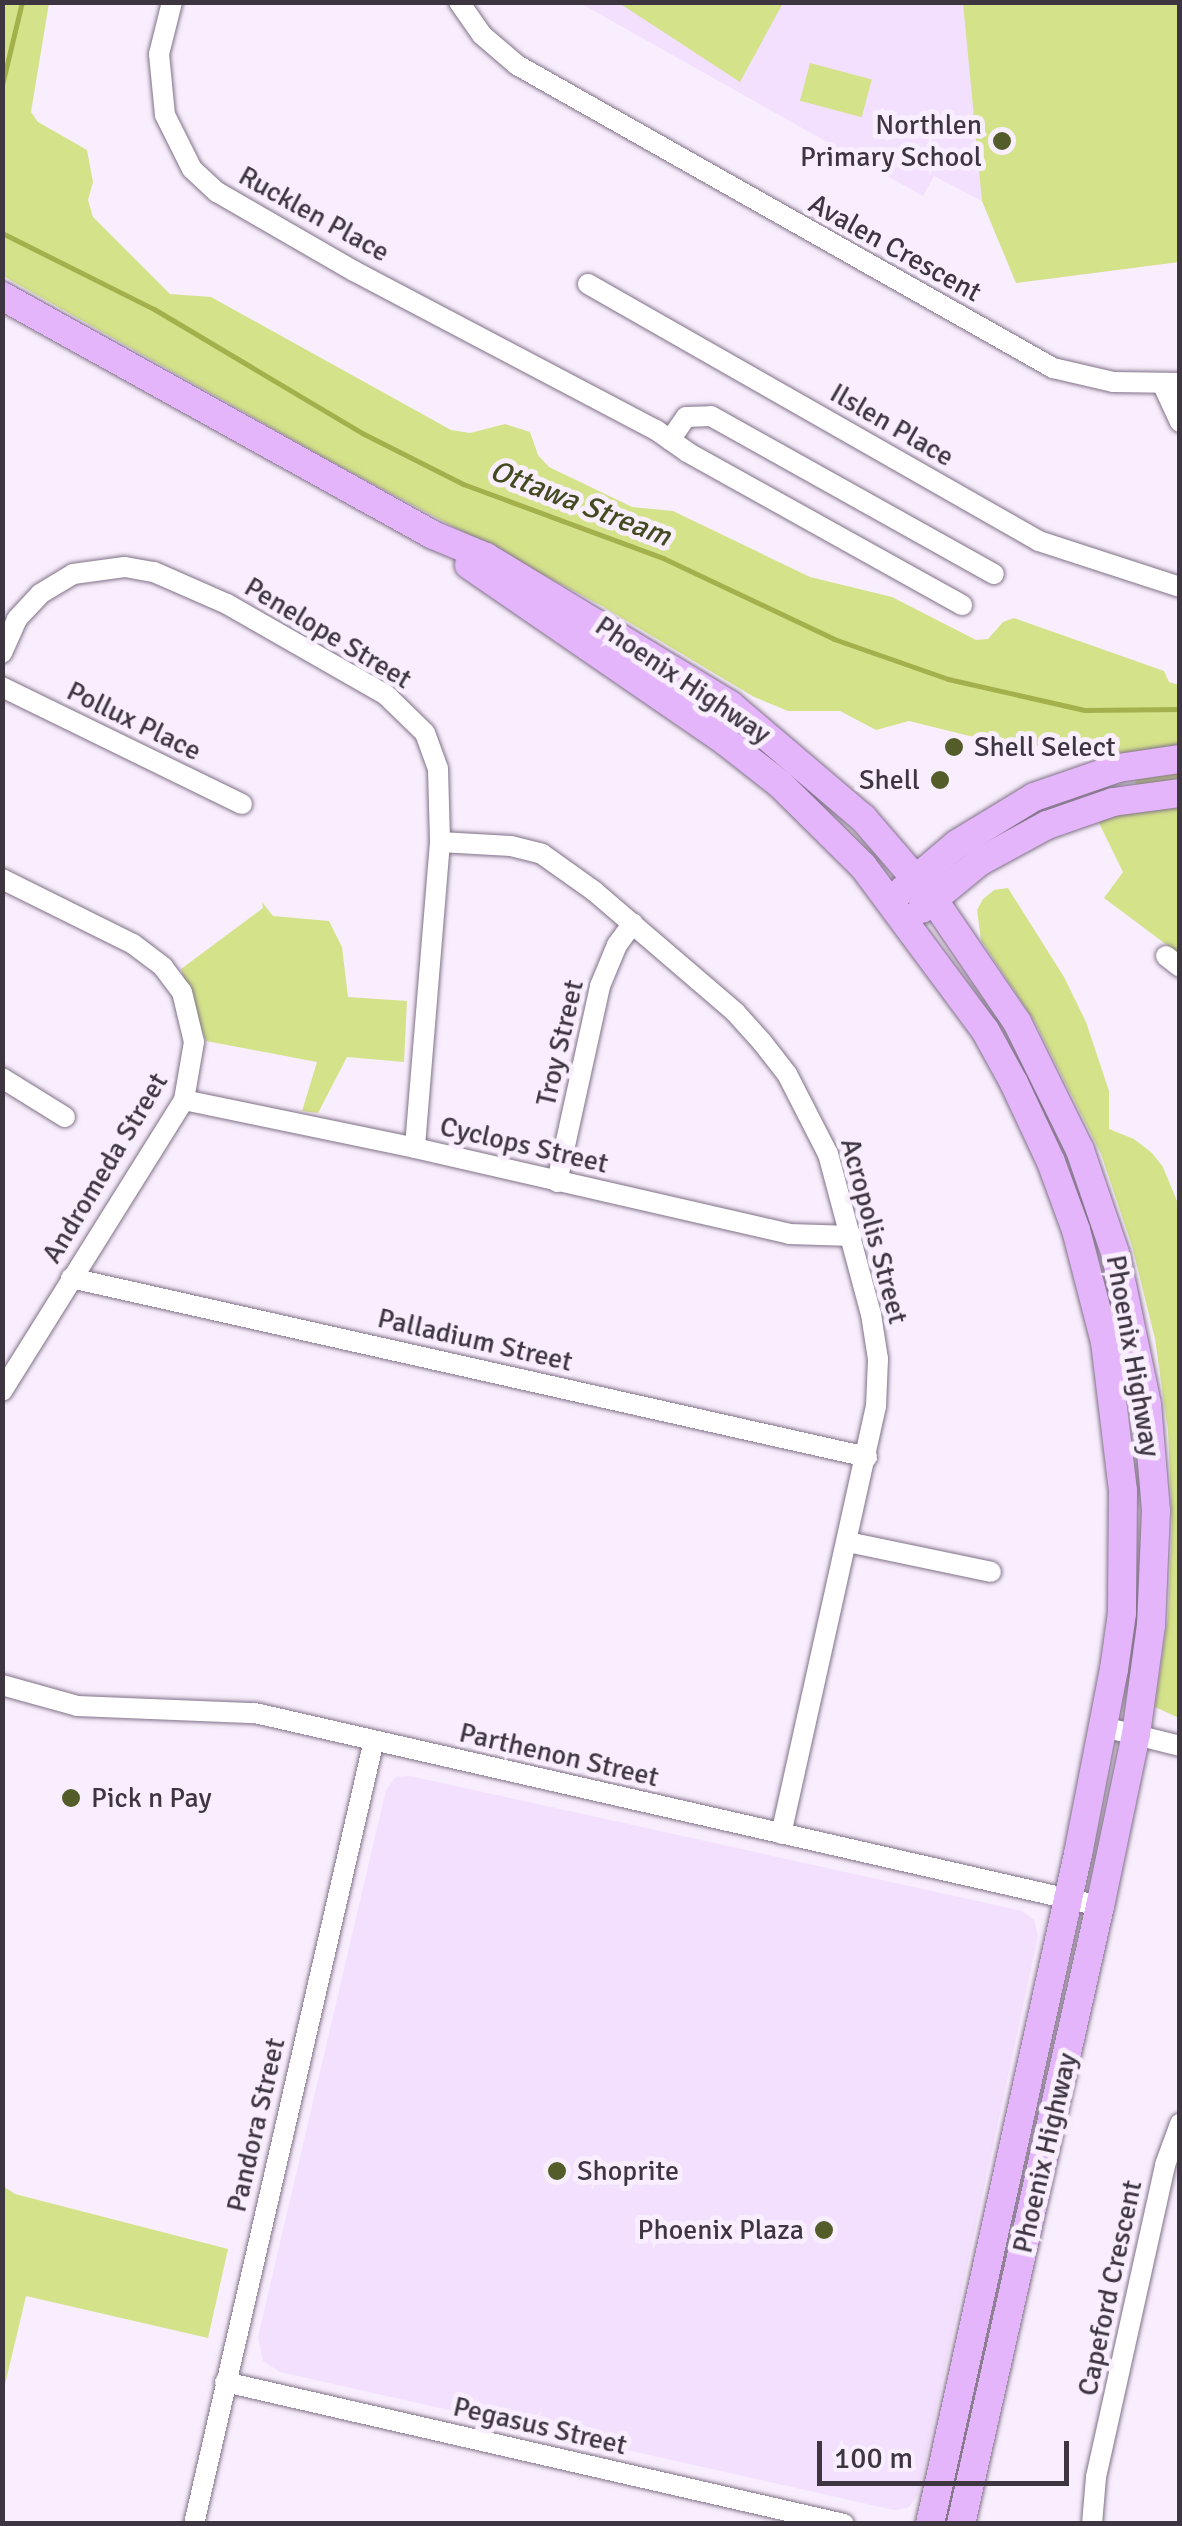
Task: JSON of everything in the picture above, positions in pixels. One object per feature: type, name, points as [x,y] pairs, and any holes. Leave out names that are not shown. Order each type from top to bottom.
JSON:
[{"type":"main road","name":"Phoenix Highway","points":[[2,296],[433,535],[500,565],[730,705],[817,775],[924,888],[974,956],[1040,1065],[1080,1150],[1100,1202],[1132,1319],[1147,1404],[1156,1511],[1151,1625],[1136,1734],[1100,1906],[961,2524]]},
{"type":"main road","name":"Phoenix Highway","points":[[433,535],[478,572],[673,703],[780,784],[863,866],[986,1030],[1052,1162],[1092,1288],[1118,1427],[1123,1491],[1122,1613],[1104,1727],[1068,1898],[930,2524]]},
{"type":"main road","points":[[899,912],[988,823],[1034,796],[1118,768],[1180,759]]},
{"type":"main road","points":[[924,888],[1078,813],[1132,798],[1180,793]]},
{"type":"main road","points":[[974,956],[956,910],[964,884],[980,862]]},
{"type":"street","name":"Rucklen Place","points":[[172,2],[159,54],[160,88],[177,144],[192,169],[242,207],[670,440],[962,605]]},
{"type":"street","name":"Avalen Crescent","points":[[459,2],[482,36],[534,76],[1053,368],[1099,380],[1171,383]]},
{"type":"street","name":"Ilslen Place","points":[[588,284],[1039,541],[1180,587]]},
{"type":"street","points":[[1171,383],[1180,422]]},
{"type":"street","points":[[670,440],[686,417],[711,416],[994,574]]},
{"type":"street","name":"Penelope Street","points":[[2,653],[17,619],[40,594],[74,574],[125,567],[184,582],[386,695],[425,733],[436,759],[440,842],[415,1148]]},
{"type":"street","name":"Pollux Place","points":[[2,687],[242,804]]},
{"type":"street","name":"Acropolis Street","points":[[440,842],[511,846],[542,854],[633,923],[735,1012],[786,1074],[828,1154],[852,1236],[878,1359],[866,1456],[781,1834]]},
{"type":"street","name":"Andromeda Street","points":[[2,879],[134,944],[163,967],[182,992],[194,1042],[184,1100],[2,1391]]},
{"type":"street","name":"Troy Street","points":[[557,1182],[600,986],[617,945],[633,923]]},
{"type":"street","points":[[2,1078],[65,1117]]},
{"type":"street","name":"Cyclops Street","points":[[184,1100],[415,1148],[789,1234],[852,1236]]},
{"type":"street","name":"Palladium Street","points":[[71,1278],[866,1456]]},
{"type":"street","points":[[848,1542],[992,1572]]},
{"type":"street","name":"Parthenon Street","points":[[2,1686],[77,1706],[127,1711],[229,1708],[1100,1906]]},
{"type":"street","points":[[1104,1727],[1180,1746]]},
{"type":"street","name":"Pandora Street","points":[[194,2524],[374,1740]]},
{"type":"street","name":"Capeford Crescent","points":[[1092,2524],[1096,2477],[1161,2183],[1180,2124]]},
{"type":"street","name":"Pegasus Street","points":[[225,2382],[844,2524]]},
{"type":"shaded area","name":"Northlen Primary School","points":[[580,3],[1179,3],[1179,262],[1016,283],[982,201],[934,176],[923,196]]},
{"type":"shaded area","points":[[410,1776],[1022,1911],[1034,1920],[1038,1936],[918,2495],[908,2508],[894,2510],[280,2372],[263,2361],[258,2337],[386,1790],[396,1777]]},
{"type":"green space","points":[[783,2],[740,82],[619,3]]},
{"type":"green space","points":[[2,3],[49,3],[31,112],[38,122],[87,150],[93,182],[88,200],[93,217],[170,294],[211,297],[451,430],[470,433],[505,424],[530,432],[538,455],[549,467],[632,507],[673,511],[810,577],[892,597],[976,640],[988,639],[1003,622],[1014,618],[1164,671],[1169,682],[1179,685],[1179,954],[1104,898],[1123,872],[1098,821],[1137,790],[1134,774],[1117,749],[1081,756],[1058,747],[1002,744],[909,721],[876,730],[840,711],[788,711],[754,697],[600,605],[336,464],[3,276]]},
{"type":"green space","points":[[963,3],[1179,3],[1179,262],[1016,283],[982,201]]},
{"type":"green space","points":[[810,63],[872,80],[862,117],[800,101]]},
{"type":"green space","points":[[1008,888],[1064,977],[1086,1022],[1109,1091],[1109,1129],[1134,1139],[1152,1153],[1163,1167],[1179,1206],[1179,1718],[1155,1707],[1168,1616],[1172,1523],[1168,1431],[1155,1339],[1132,1246],[1101,1154],[1035,1022],[981,940],[977,910],[994,890]]},
{"type":"green space","points":[[262,902],[273,916],[329,921],[342,947],[348,997],[407,1001],[404,1062],[347,1057],[318,1113],[302,1111],[317,1062],[206,1041],[181,969],[263,908]]},
{"type":"green space","points":[[3,2186],[15,2194],[228,2249],[208,2338],[26,2296],[3,2393]]},
{"type":"waterway","points":[[2,85],[22,2]]},
{"type":"waterway","name":"Ottawa Stream","points":[[2,233],[154,309],[364,434],[463,484],[663,558],[834,639],[948,679],[1085,710],[1180,709]]},
{"type":"place","name":"Northlen Primary School","points":[[1002,141]]},
{"type":"place","name":"Shell Select","points":[[954,747]]},
{"type":"place","name":"Shell","points":[[940,780]]},
{"type":"place","name":"Pick n Pay","points":[[71,1798]]},
{"type":"place","name":"Shoprite","points":[[557,2171]]},
{"type":"place","name":"Phoenix Plaza","points":[[824,2230]]}]
